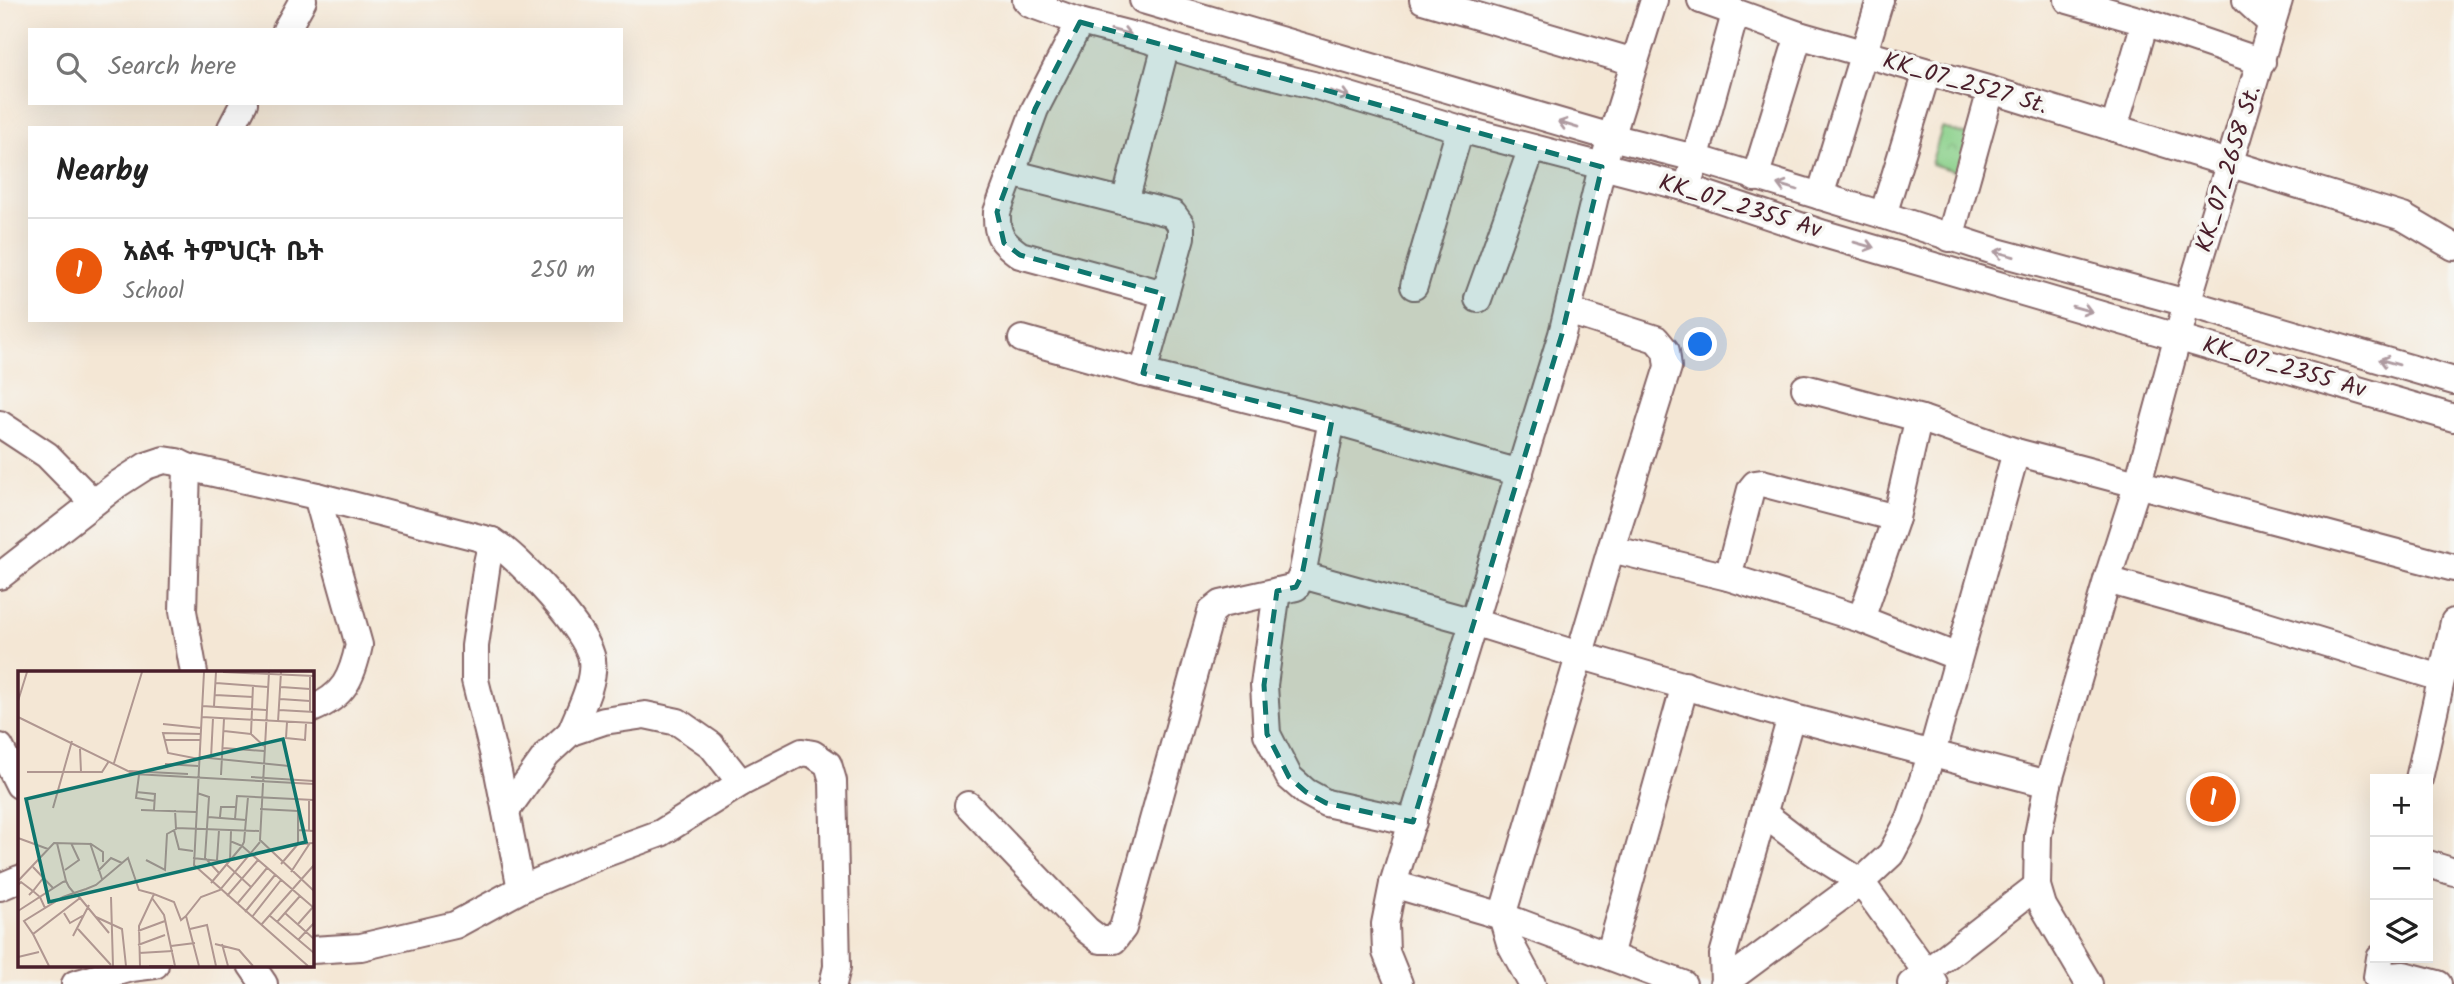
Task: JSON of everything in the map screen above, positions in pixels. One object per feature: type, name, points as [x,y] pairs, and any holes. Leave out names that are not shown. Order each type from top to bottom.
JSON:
[{"type":"street","points":[[287,28],[303,0]]},
{"type":"street","name":"KK_07_2355 Av","points":[[1026,0],[1030,4],[1080,22],[1532,148],[1687,188],[1824,234],[2454,418]]},
{"type":"street","name":"KK_07_2355 Av","points":[[1143,0],[1611,137],[1695,158],[1950,238],[2187,303],[2454,382]]},
{"type":"street","points":[[1423,0],[1500,11],[1634,62]]},
{"type":"street","name":"KK_07_2527 St.","points":[[1701,0],[1735,14],[1766,11],[1799,36],[1991,90],[2403,217],[2454,247]]},
{"type":"street","points":[[1820,196],[1880,0]]},
{"type":"street","points":[[2068,0],[2145,22],[2262,62]]},
{"type":"street","points":[[2246,0],[2276,12]]},
{"type":"street","points":[[1399,984],[1386,952],[1385,924],[1393,884],[1568,312],[1602,167],[1634,62],[1646,2]]},
{"type":"street","name":"KK_07_2658 St.","points":[[2037,886],[2038,835],[2048,784],[2138,483],[2187,303],[2276,12]]},
{"type":"street","points":[[1687,188],[1735,14]]},
{"type":"street","points":[[1080,22],[1035,109],[997,212],[997,226],[1004,243],[1020,255],[1164,293]]},
{"type":"street","points":[[2114,128],[2145,22]]},
{"type":"street","points":[[1755,178],[1799,36]]},
{"type":"street","points":[[1125,202],[1166,45]]},
{"type":"street","points":[[1883,215],[1927,72]]},
{"type":"street","points":[[1950,238],[1991,90]]},
{"type":"street","points":[[232,126],[243,105]]},
{"type":"street","points":[[1414,286],[1460,128]]},
{"type":"street","points":[[1478,299],[1532,148]]},
{"type":"street","points":[[1011,173],[1173,214],[1181,225],[1181,237],[1143,373]]},
{"type":"street","points":[[1532,984],[1510,943],[1502,916],[1668,367],[1666,351],[1656,339],[1568,312]]},
{"type":"street","points":[[1023,339],[1143,373],[1332,420],[1520,473]]},
{"type":"street","points":[[1805,388],[1922,419],[2015,452],[2454,568]]},
{"type":"street","points":[[1861,619],[1896,519],[1917,425],[1922,419]]},
{"type":"street","points":[[968,805],[1087,930],[1100,940],[1114,940],[1122,928],[1211,612],[1221,604],[1296,587],[1302,575],[1332,420]]},
{"type":"street","points":[[0,425],[47,455],[93,502]]},
{"type":"street","points":[[1723,983],[1861,882],[1891,854],[1910,818],[1932,753],[2015,452]]},
{"type":"street","points":[[0,576],[118,484],[146,466],[164,460],[492,541],[502,547],[532,577],[568,617],[588,645],[593,673],[571,732]]},
{"type":"street","points":[[187,467],[183,611],[194,671]]},
{"type":"street","points":[[1728,578],[1751,489],[1755,484],[1762,483],[1896,519]]},
{"type":"street","points":[[313,709],[327,703],[341,692],[354,669],[359,645],[317,496]]},
{"type":"street","points":[[492,541],[475,646],[475,680],[498,772],[521,889]]},
{"type":"street","points":[[1611,549],[1728,578],[1861,619],[1958,657]]},
{"type":"street","points":[[1302,575],[1473,622],[1791,717],[2048,784]]},
{"type":"street","points":[[2107,580],[2441,678]]},
{"type":"street","points":[[1277,591],[1264,685],[1268,734],[1289,777],[1306,792],[1326,803],[1413,822]]},
{"type":"street","points":[[2420,774],[2454,622]]},
{"type":"street","points":[[1609,956],[1685,685]]},
{"type":"street","points":[[506,811],[547,754],[571,732],[604,721],[645,715],[678,722],[711,745],[741,783]]},
{"type":"street","points":[[1723,983],[1723,956],[1791,717]]},
{"type":"street","points":[[0,747],[18,783]]},
{"type":"street","points":[[313,950],[361,947],[455,925],[521,889],[661,833],[741,783],[802,752],[813,754],[828,764],[833,781],[837,967],[833,984]]},
{"type":"street","points":[[1764,814],[1815,853],[1861,882],[1925,980],[2037,886],[2043,906],[2089,984]]},
{"type":"street","points":[[2433,866],[2454,872]]},
{"type":"street","points":[[0,887],[18,879]]},
{"type":"street","points":[[1393,884],[1502,916],[1683,984]]},
{"type":"street","points":[[75,984],[139,967]]},
{"type":"street","points":[[252,967],[264,984]]},
{"type":"street","points":[[2374,973],[2404,975],[2438,984]]},
{"type":"highlighted area","points":[[1080,22],[1602,167],[1562,334],[1413,822],[1326,803],[1306,792],[1289,777],[1267,734],[1264,685],[1277,591],[1296,587],[1302,575],[1332,420],[1143,373],[1164,294],[1020,255],[1004,243],[997,212],[1035,109]]},
{"type":"green space","points":[[1942,128],[1990,141],[1979,178],[1931,164]]},
{"type":"place","name":"አልፋ ትምህርት ቤት","points":[[2213,799]]}]
